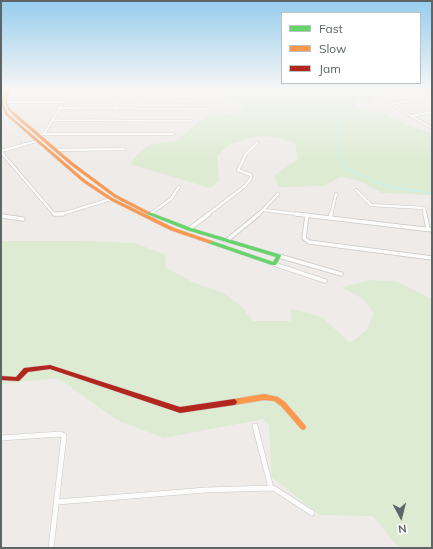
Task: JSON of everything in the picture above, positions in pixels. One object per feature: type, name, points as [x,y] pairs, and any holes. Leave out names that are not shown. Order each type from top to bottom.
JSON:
[{"type":"street","points":[[8,115],[44,148],[93,188],[111,200],[172,228],[325,281]]},
{"type":"street","points":[[15,115],[50,146],[115,196],[150,214],[226,241],[341,274]]},
{"type":"street","points":[[44,134],[55,115]]},
{"type":"street","points":[[411,116],[418,115]]},
{"type":"street","points":[[411,116],[432,128]]},
{"type":"street","points":[[52,120],[191,120]]},
{"type":"street","points":[[38,135],[174,134]]},
{"type":"street","points":[[37,141],[1,151],[54,214],[62,214],[111,200]]},
{"type":"street","points":[[189,228],[245,186],[251,178],[251,175],[238,170],[246,154],[257,143]]},
{"type":"street","points":[[44,148],[50,146]]},
{"type":"street","points":[[55,150],[124,149]]},
{"type":"street","points":[[150,214],[171,199],[179,187]]},
{"type":"street","points":[[264,210],[430,230],[424,208],[371,205],[356,190]]},
{"type":"street","points":[[226,241],[264,210],[278,194]]},
{"type":"street","points":[[330,218],[336,194]]},
{"type":"street","points":[[306,215],[304,238],[309,242],[432,258]]},
{"type":"street","points":[[1,218],[23,219]]},
{"type":"street","points":[[274,264],[279,256]]},
{"type":"street","points":[[1,378],[16,379],[26,370],[50,367],[180,410],[264,397],[276,398],[303,427]]},
{"type":"street","points":[[255,426],[271,488]]},
{"type":"street","points":[[1,438],[61,434],[64,436],[51,548]]},
{"type":"street","points":[[57,502],[206,490],[271,488],[275,489],[312,513]]},
{"type":"green space","points":[[212,115],[385,115],[407,125],[432,134],[432,195],[382,193],[358,180],[340,177],[324,186],[279,187],[274,176],[298,159],[295,143],[276,137],[257,136],[230,144],[217,156],[219,181],[210,188],[130,164],[136,156],[149,145],[178,140],[199,121]]},
{"type":"green space","points":[[1,241],[134,243],[166,255],[165,267],[192,282],[225,294],[242,307],[253,321],[291,321],[290,309],[322,317],[350,343],[367,330],[374,313],[363,299],[342,287],[372,280],[397,282],[432,299],[432,548],[399,548],[373,516],[320,515],[272,477],[269,424],[263,419],[164,438],[117,420],[58,378],[1,384]]},
{"type":"waterway","points":[[343,115],[339,119],[340,158],[350,171],[395,188],[432,193]]},
{"type":"traffic: fast","points":[[148,213],[189,229],[279,256],[274,264],[210,242]]},
{"type":"traffic: slow","points":[[8,115],[84,181],[111,199],[172,229],[210,242]]},
{"type":"traffic: slow","points":[[15,115],[72,164],[115,196],[148,213]]},
{"type":"traffic: slow","points":[[234,402],[264,397],[276,399],[283,404],[303,427]]},
{"type":"traffic: jam","points":[[1,378],[17,379],[26,370],[50,367],[180,410],[234,402]]}]
